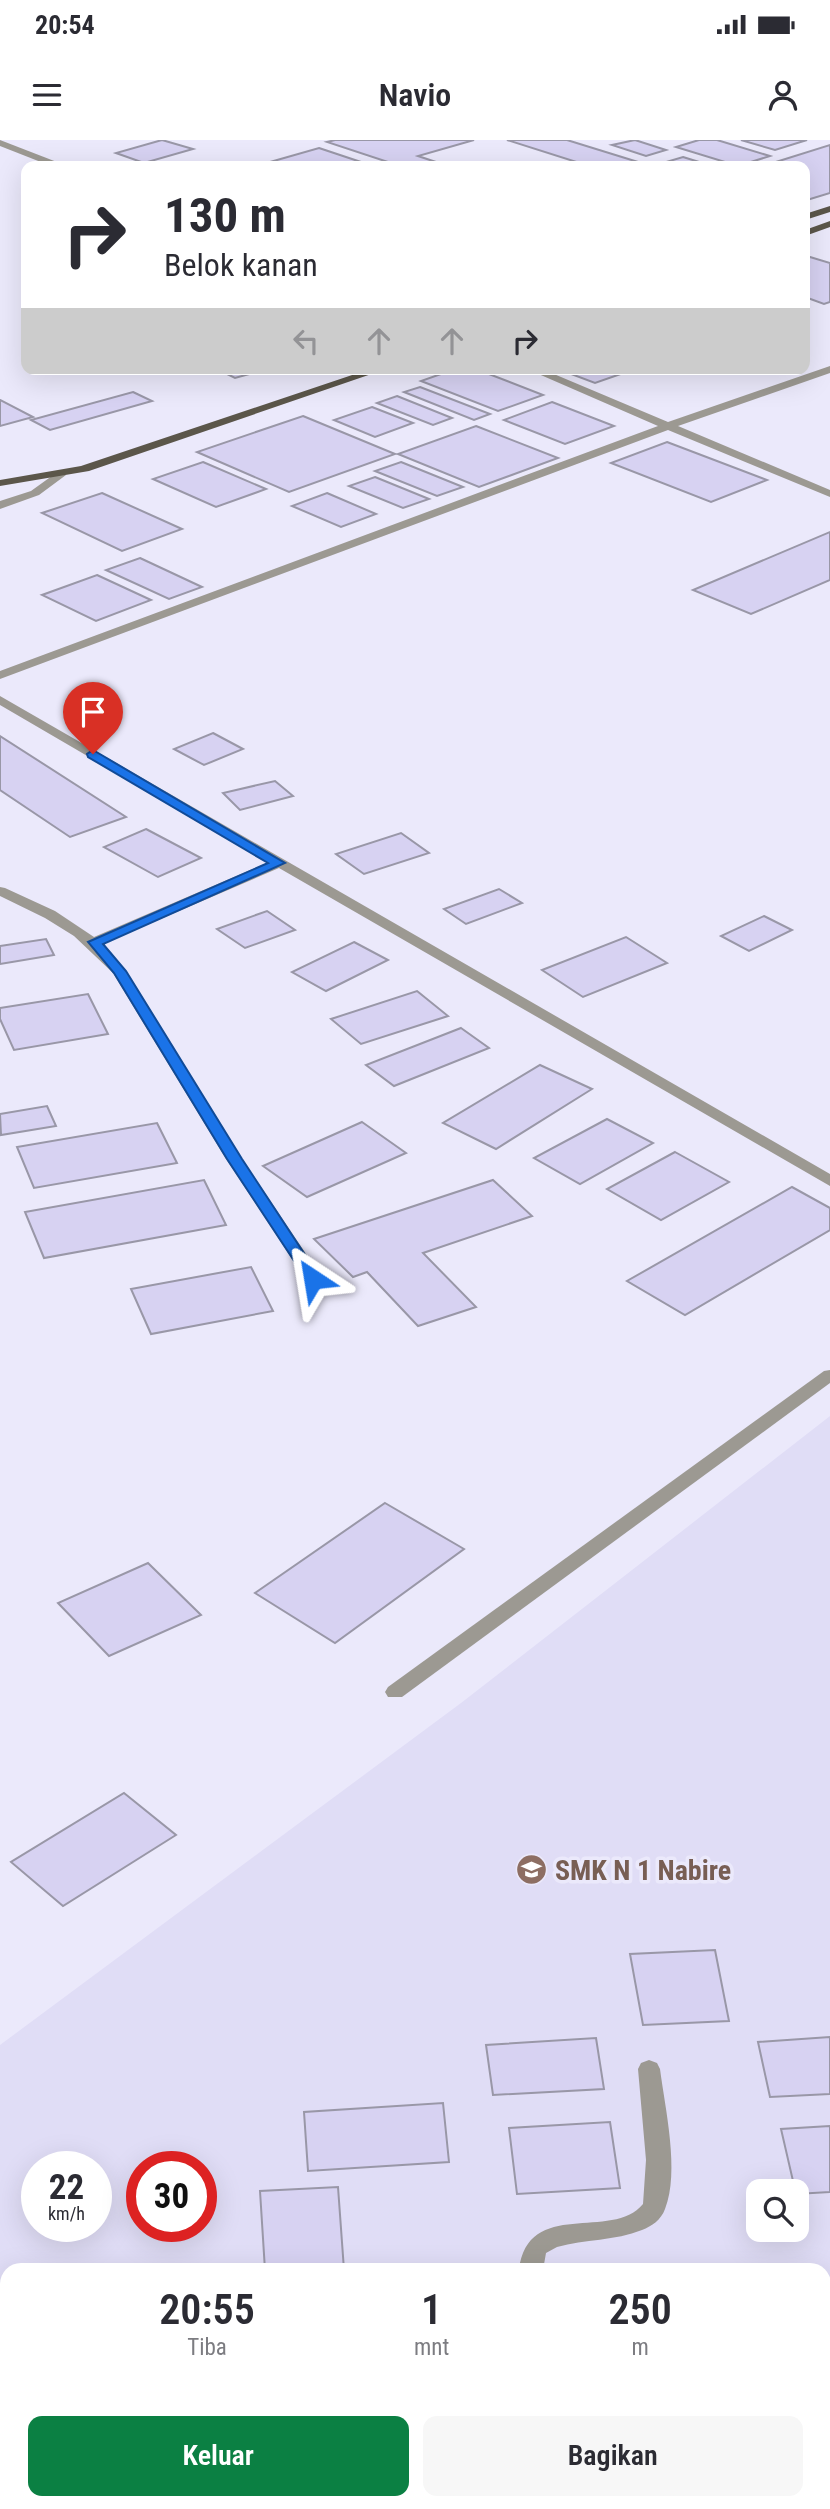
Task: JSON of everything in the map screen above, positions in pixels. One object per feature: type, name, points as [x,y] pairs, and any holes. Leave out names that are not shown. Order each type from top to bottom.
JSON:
[{"type":"main road","points":[[810,215],[830,209]]},
{"type":"main road","points":[[810,231],[830,224]]},
{"type":"main road","points":[[0,483],[60,475],[363,375]]},
{"type":"street","points":[[0,143],[45,161]]},
{"type":"street","points":[[0,675],[668,426],[830,369]]},
{"type":"street","points":[[546,375],[830,494]]},
{"type":"street","points":[[0,505],[35,493],[60,475]]},
{"type":"street","points":[[0,700],[830,1181]]},
{"type":"street","points":[[95,942],[278,863]]},
{"type":"street","points":[[0,891],[55,915],[95,942],[120,971],[234,1159],[313,1279]]},
{"type":"street","points":[[396,1692],[830,1374]]},
{"type":"street","points":[[532,2263],[540,2245],[554,2238],[636,2223],[653,2210],[658,2188],[649,2068]]},
{"type":"shaded area","name":"SMK N 1 Nabire","points":[[830,1416],[830,2263],[0,2263],[0,2045],[461,1703]]},
{"type":"building","points":[[162,140],[193,149],[151,161],[138,161],[116,153]]},
{"type":"building","points":[[474,140],[418,156],[433,161],[385,161],[327,142]]},
{"type":"building","points":[[507,140],[567,140],[635,161],[573,161]]},
{"type":"building","points":[[635,140],[666,150],[646,156],[612,145]]},
{"type":"building","points":[[699,140],[717,140],[770,156],[754,161],[722,161],[676,147]]},
{"type":"building","points":[[741,140],[807,140],[775,150]]},
{"type":"building","points":[[830,145],[830,193],[810,199],[810,161],[779,161]]},
{"type":"building","points":[[319,148],[358,161],[274,161]]},
{"type":"building","points":[[683,157],[696,161],[669,161]]},
{"type":"building","points":[[810,257],[830,263],[830,302],[824,304],[810,299]]},
{"type":"building","points":[[438,375],[491,375],[543,395],[498,411],[421,381]]},
{"type":"building","points":[[574,375],[618,375],[595,383]]},
{"type":"building","points":[[420,387],[490,414],[474,420],[404,392]]},
{"type":"building","points":[[133,392],[152,401],[50,430],[31,420]]},
{"type":"building","points":[[397,396],[452,418],[433,425],[377,403]]},
{"type":"building","points":[[0,400],[33,417],[0,426]]},
{"type":"building","points":[[552,402],[614,426],[565,444],[504,420]]},
{"type":"building","points":[[372,407],[413,423],[375,437],[334,420]]},
{"type":"building","points":[[303,416],[395,454],[289,492],[197,452]]},
{"type":"building","points":[[476,426],[558,458],[479,487],[398,454]]},
{"type":"building","points":[[667,442],[767,480],[711,502],[611,463]]},
{"type":"building","points":[[203,462],[266,489],[216,507],[153,479]]},
{"type":"building","points":[[401,462],[463,487],[437,496],[375,471]]},
{"type":"building","points":[[375,477],[429,499],[403,508],[349,486]]},
{"type":"building","points":[[102,493],[182,529],[122,551],[42,513]]},
{"type":"building","points":[[327,493],[376,514],[341,527],[292,506]]},
{"type":"building","points":[[830,532],[830,580],[751,614],[693,590]]},
{"type":"building","points":[[140,558],[202,587],[169,599],[106,570]]},
{"type":"building","points":[[97,575],[151,600],[96,621],[42,595]]},
{"type":"building","points":[[213,733],[243,749],[204,765],[174,749]]},
{"type":"building","points":[[0,736],[126,817],[70,837],[0,790]]},
{"type":"building","points":[[275,781],[293,796],[240,810],[223,793]]},
{"type":"building","points":[[146,829],[201,858],[158,877],[104,847]]},
{"type":"building","points":[[401,833],[429,853],[364,874],[336,854]]},
{"type":"building","points":[[499,889],[522,903],[466,924],[444,909]]},
{"type":"building","points":[[267,911],[295,930],[245,948],[217,929]]},
{"type":"building","points":[[764,916],[792,930],[749,951],[721,936]]},
{"type":"building","points":[[626,937],[667,963],[583,997],[542,970]]},
{"type":"building","points":[[46,939],[54,955],[0,964],[0,946]]},
{"type":"building","points":[[354,942],[388,960],[326,991],[292,972]]},
{"type":"building","points":[[417,991],[448,1016],[361,1044],[331,1019]]},
{"type":"building","points":[[88,994],[108,1034],[14,1050],[0,1019],[0,1008]]},
{"type":"building","points":[[461,1028],[489,1048],[394,1086],[366,1065]]},
{"type":"building","points":[[540,1065],[592,1089],[496,1149],[443,1123]]},
{"type":"building","points":[[47,1106],[56,1126],[1,1135],[0,1114]]},
{"type":"building","points":[[607,1119],[653,1143],[580,1184],[534,1158]]},
{"type":"building","points":[[362,1122],[406,1153],[307,1197],[263,1166]]},
{"type":"building","points":[[157,1123],[177,1163],[34,1188],[17,1147]]},
{"type":"building","points":[[675,1152],[729,1182],[661,1220],[607,1189]]},
{"type":"building","points":[[204,1180],[226,1225],[44,1258],[25,1212]]},
{"type":"building","points":[[493,1180],[532,1216],[423,1253],[476,1307],[418,1326],[367,1272],[353,1277],[314,1239]]},
{"type":"building","points":[[792,1187],[830,1208],[830,1230],[685,1315],[627,1281]]},
{"type":"building","points":[[251,1267],[273,1311],[151,1334],[131,1289]]},
{"type":"building","points":[[385,1503],[464,1549],[335,1643],[255,1593]]},
{"type":"building","points":[[148,1563],[201,1615],[109,1656],[58,1603]]},
{"type":"building","points":[[124,1793],[176,1835],[63,1906],[11,1862]]},
{"type":"building","points":[[715,1950],[729,2021],[643,2025],[630,1954]]},
{"type":"building","points":[[830,2037],[830,2094],[770,2097],[758,2042]]},
{"type":"building","points":[[596,2038],[604,2089],[493,2095],[486,2045]]},
{"type":"building","points":[[443,2103],[449,2162],[308,2171],[304,2112]]},
{"type":"building","points":[[610,2122],[620,2188],[517,2194],[509,2128]]},
{"type":"building","points":[[830,2126],[830,2192],[809,2193],[809,2179],[793,2179],[781,2129]]},
{"type":"building","points":[[338,2187],[343,2263],[265,2263],[260,2191]]},
{"type":"place","name":"SMK N 1 Nabire","points":[[532,1870]]},
{"type":"route","points":[[93,754],[278,863],[95,942],[120,971],[234,1159],[313,1279]]}]
